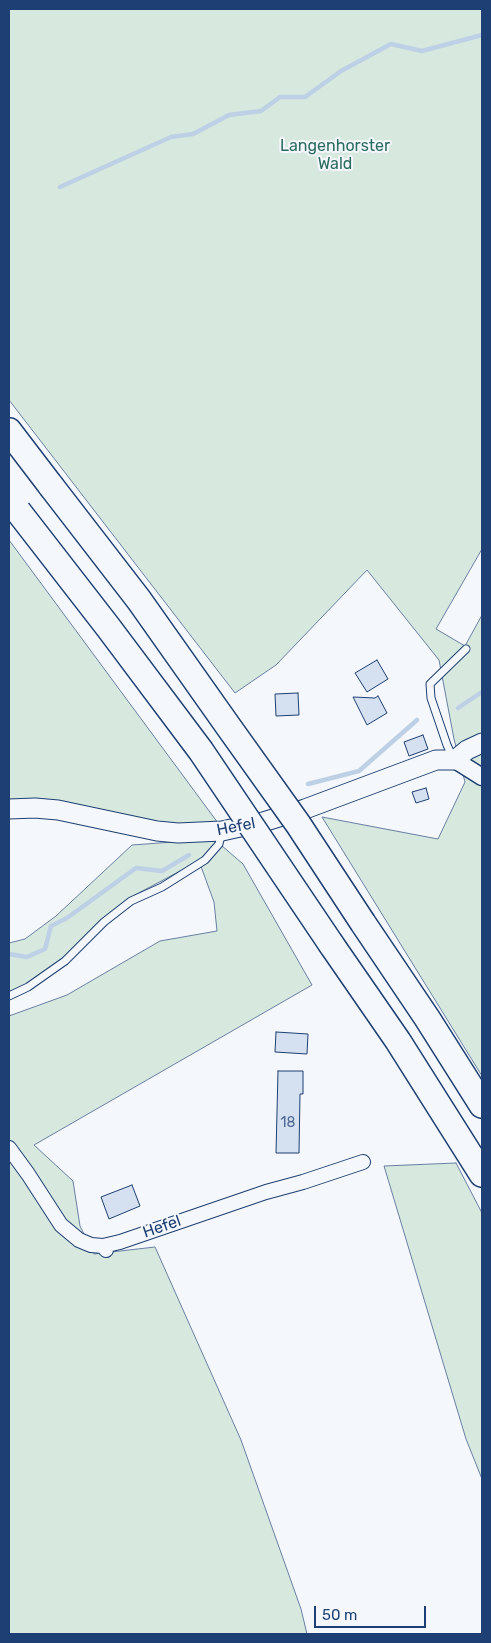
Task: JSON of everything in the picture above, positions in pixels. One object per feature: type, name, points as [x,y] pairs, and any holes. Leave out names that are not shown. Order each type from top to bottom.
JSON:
[{"type":"highway","points":[[9,431],[139,600],[298,824],[482,1104]]},
{"type":"highway","points":[[13,505],[201,750],[403,1050],[482,1174]]},
{"type":"main road","points":[[455,760],[467,750],[482,743]]},
{"type":"main road","name":"Hefel","points":[[9,809],[36,808],[58,810],[157,831],[178,833],[222,831],[264,822],[304,809],[436,760],[455,760]]},
{"type":"street","points":[[455,760],[482,777]]},
{"type":"street","name":"Hefel","points":[[9,1148],[60,1225],[79,1240],[104,1248],[266,1192],[363,1162]]},
{"type":"lane","points":[[455,760],[447,745],[431,698],[430,684],[466,648]]},
{"type":"lane","points":[[9,996],[28,987],[65,961],[104,922],[131,901],[162,887],[205,860],[219,844],[222,831]]},
{"type":"green space","name":"Langenhorster Wald","points":[[9,9],[482,9],[482,549],[436,629],[465,646],[482,615],[482,1076],[322,817],[438,839],[465,782],[454,739],[439,660],[367,570],[276,665],[235,693],[9,400]]},
{"type":"green space","points":[[9,540],[218,823],[222,831],[9,809]]},
{"type":"green space","points":[[214,839],[243,864],[312,985],[34,1145],[73,1181],[80,1226],[94,1254],[155,1247],[241,1440],[301,1609],[307,1634],[9,1634],[9,1016],[67,995],[160,941],[217,931],[214,902],[199,861],[133,896],[66,958],[26,987],[9,995],[9,943],[25,939],[56,916],[132,845]]},
{"type":"green space","points":[[456,1163],[482,1213],[482,1479],[466,1439],[384,1166]]},
{"type":"building","points":[[377,660],[388,679],[367,692],[355,673]]},
{"type":"building","points":[[298,693],[299,715],[276,716],[275,694]]},
{"type":"building","points":[[378,696],[387,713],[367,725],[353,697],[375,698]]},
{"type":"building","points":[[423,735],[428,749],[409,756],[404,742]]},
{"type":"building","points":[[426,788],[429,799],[416,803],[412,792]]},
{"type":"building","points":[[276,1032],[308,1034],[307,1054],[275,1052]]},
{"type":"building","points":[[278,1071],[303,1071],[303,1094],[300,1094],[299,1153],[276,1153]]},
{"type":"building","points":[[132,1185],[140,1206],[109,1219],[101,1197]]},
{"type":"waterway","points":[[60,187],[171,137],[193,134],[229,115],[261,111],[280,97],[305,97],[341,71],[391,44],[422,51],[482,35]]},
{"type":"waterway","points":[[458,708],[482,692]]},
{"type":"waterway","points":[[308,784],[359,771],[417,720]]},
{"type":"waterway","points":[[9,954],[27,957],[45,949],[51,926],[67,918],[136,868],[162,871],[189,855]]}]
